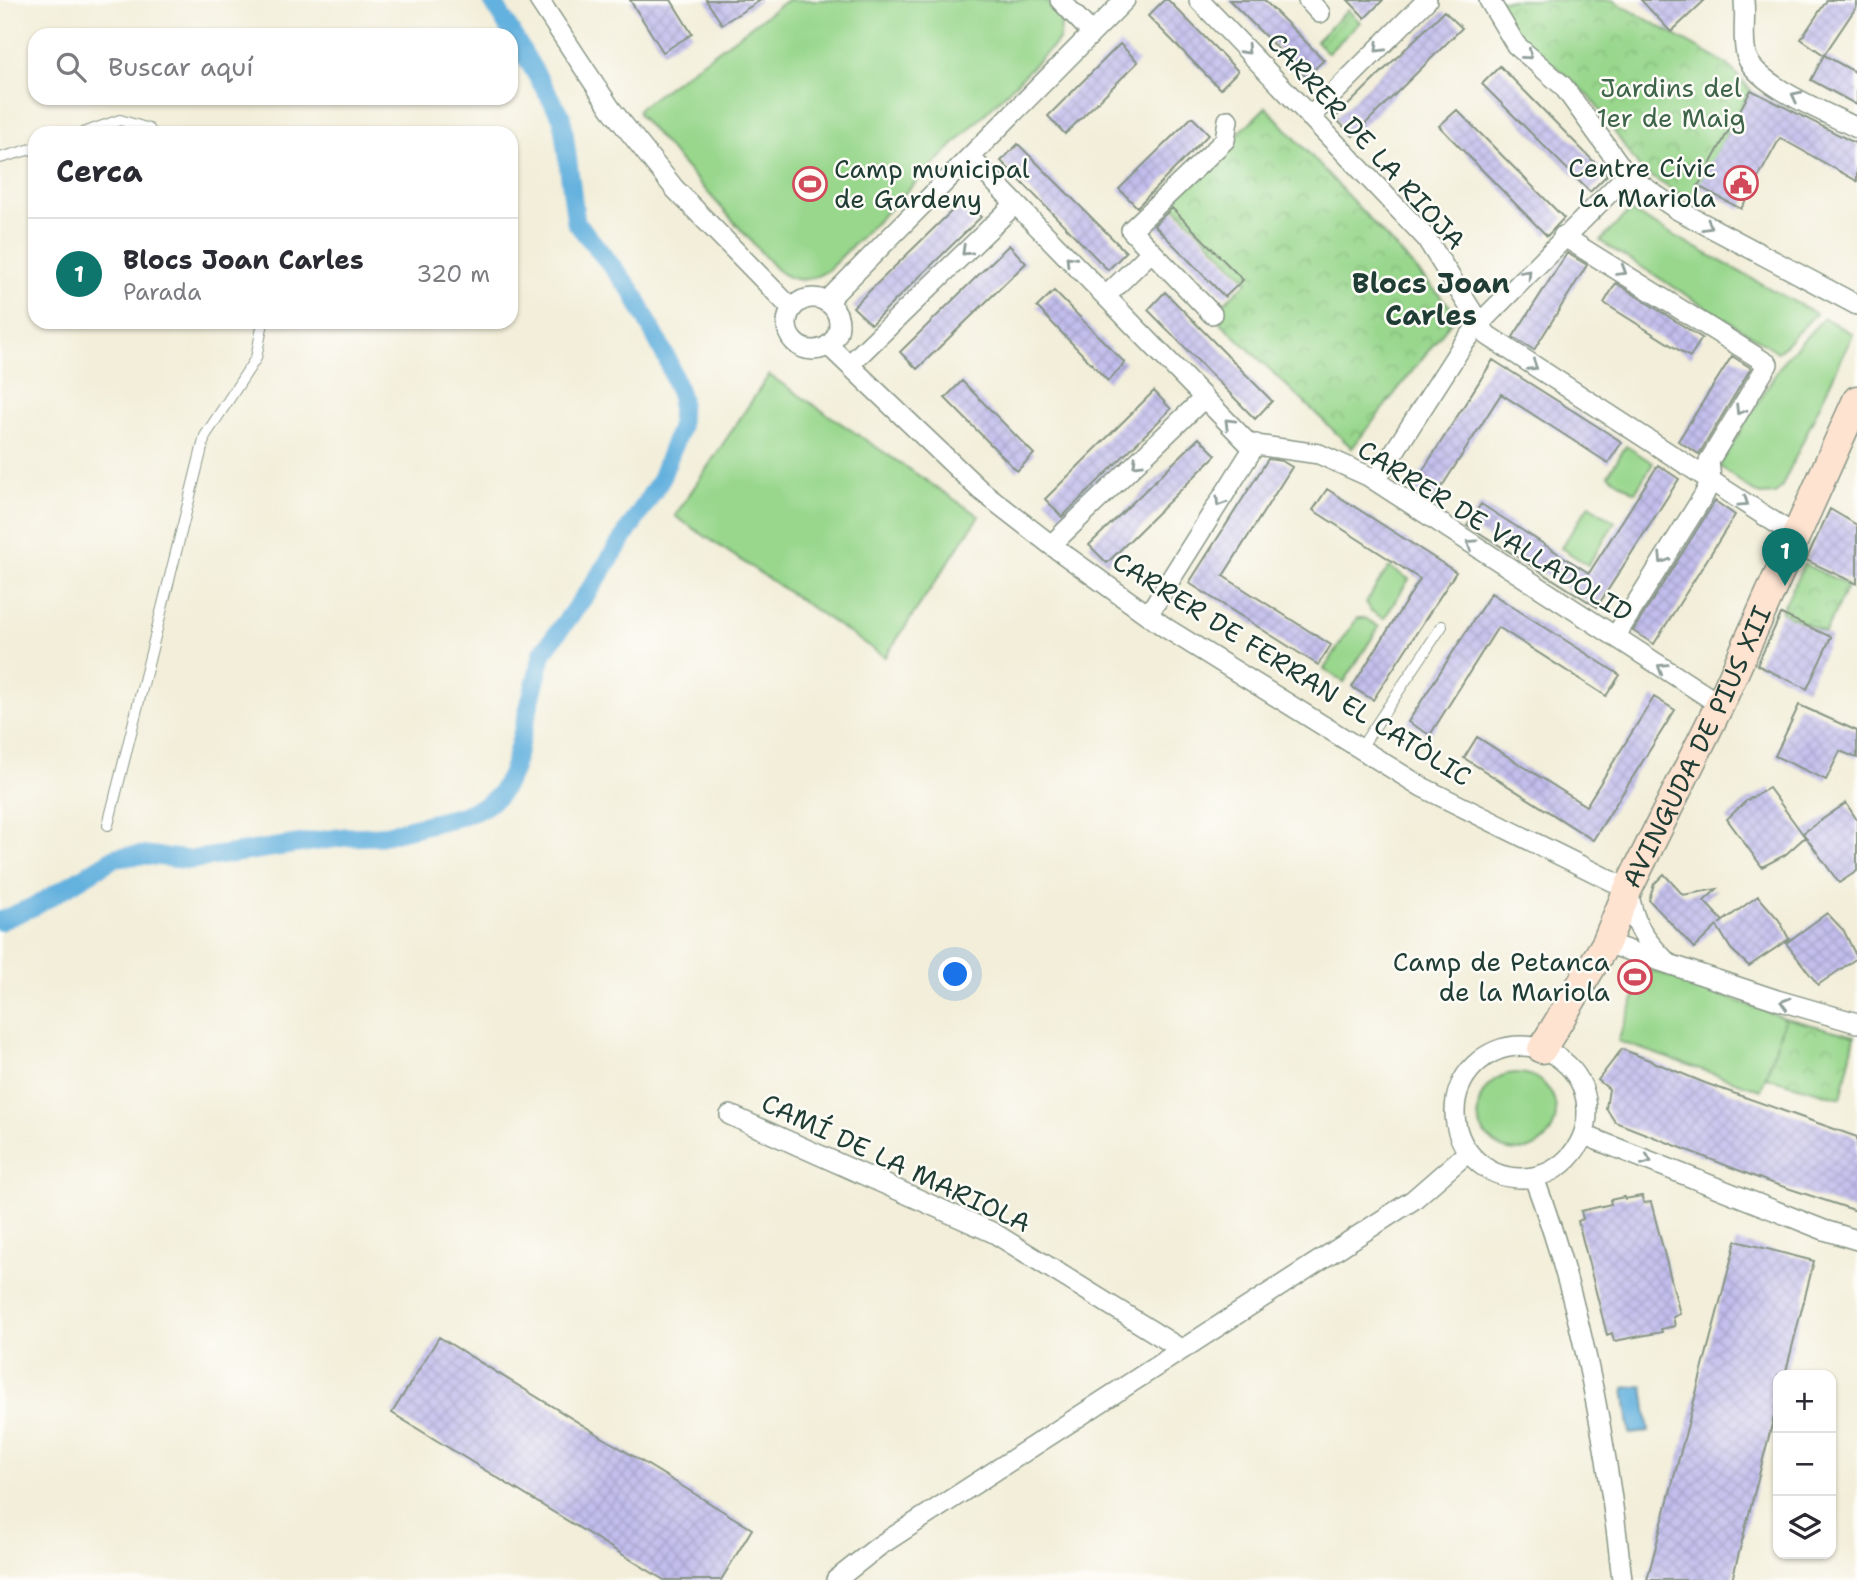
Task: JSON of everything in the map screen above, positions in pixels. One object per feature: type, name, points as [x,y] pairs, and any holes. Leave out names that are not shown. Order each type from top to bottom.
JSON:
[{"type":"street","points":[[539,0],[611,109],[676,189],[792,309]]},
{"type":"street","points":[[1060,0],[1091,32]]},
{"type":"street","points":[[826,302],[1125,0]]},
{"type":"street","name":"CARRER DE LA RIOJA","points":[[1199,0],[1426,238],[1480,323],[1497,343],[1796,536]]},
{"type":"street","points":[[1310,117],[1427,0]]},
{"type":"street","points":[[1489,0],[1516,45],[1563,86],[1627,175],[1676,209],[1857,305]]},
{"type":"street","points":[[1744,0],[1746,55],[1754,71],[1772,84],[1857,128]]},
{"type":"street","points":[[1212,314],[1131,230],[1225,140],[1228,120]]},
{"type":"street","name":"CARRER DE VALLADOLID","points":[[971,158],[1249,443],[1319,454],[1376,480],[1720,704]]},
{"type":"street","points":[[1376,480],[1462,346],[1480,323],[1563,236],[1627,175]]},
{"type":"street","points":[[849,365],[1015,204]]},
{"type":"street","points":[[1563,236],[1768,363],[1709,461],[1711,480],[1615,638]]},
{"type":"street","points":[[1105,296],[1151,251]]},
{"type":"street","points":[[805,299],[826,302],[834,309],[838,324],[834,339],[828,345],[813,349],[797,345],[787,324],[792,309],[805,299]]},
{"type":"street","name":"CARRER DE FERRAN EL CATÒLIC","points":[[828,345],[979,489],[1148,615],[1422,786],[1628,889]]},
{"type":"street","points":[[1051,545],[1204,398]]},
{"type":"street","name":"AVINGUDA DE PIUS XII","points":[[1542,1049],[1606,943],[1628,889],[1720,704],[1857,400]]},
{"type":"street","points":[[1148,615],[1256,444]]},
{"type":"street","points":[[1628,889],[1632,915],[1644,940],[1669,964]]},
{"type":"street","points":[[1606,943],[1777,1000],[1857,1023]]},
{"type":"street","points":[[1521,1046],[1542,1049],[1558,1057],[1581,1083],[1586,1100],[1584,1135],[1572,1155],[1555,1170],[1534,1178],[1515,1179],[1497,1175],[1480,1166],[1467,1153],[1457,1134],[1454,1113],[1457,1092],[1466,1073],[1482,1058],[1500,1049],[1521,1046]]},
{"type":"street","name":"CAMÍ DE LA MARIOLA","points":[[730,1115],[994,1233],[1181,1349]]},
{"type":"street","points":[[1584,1135],[1824,1230],[1857,1240]]},
{"type":"street","points":[[836,1580],[879,1546],[1413,1200],[1467,1153]]},
{"type":"street","points":[[1534,1178],[1552,1227],[1576,1317],[1613,1494],[1622,1580]]},
{"type":"lane","points":[[103,126],[120,120],[139,126]]},
{"type":"lane","points":[[0,158],[28,150]]},
{"type":"lane","points":[[108,825],[205,436],[256,358],[262,329]]},
{"type":"lane","points":[[1360,749],[1442,626]]},
{"type":"green space","name":"Camp municipal de Gardeny","points":[[787,0],[1045,0],[1057,14],[1061,27],[1059,40],[827,271],[801,280],[776,269],[638,114],[639,108]]},
{"type":"green space","name":"Jardins del 1er de Maig","points":[[1497,0],[1612,0],[1728,65],[1751,90],[1691,201],[1642,171],[1590,97],[1515,31]]},
{"type":"green space","points":[[1348,10],[1360,22],[1328,53],[1316,41]]},
{"type":"green space","points":[[1266,107],[1457,314],[1352,448],[1212,314],[1248,281],[1169,201]]},
{"type":"green space","points":[[1630,211],[1816,314],[1778,352],[1600,241]]},
{"type":"green space","points":[[1824,318],[1853,334],[1781,488],[1775,494],[1761,495],[1719,466],[1784,360]]},
{"type":"green space","points":[[769,375],[979,516],[885,657],[675,516]]},
{"type":"green space","points":[[1626,446],[1653,463],[1635,492],[1608,475]]},
{"type":"green space","points":[[1589,505],[1615,522],[1588,565],[1561,548]]},
{"type":"green space","points":[[1804,564],[1848,585],[1825,633],[1781,612]]},
{"type":"green space","points":[[1389,567],[1409,579],[1384,619],[1370,610],[1366,602]]},
{"type":"green space","points":[[1357,618],[1365,618],[1379,627],[1344,682],[1324,669]]},
{"type":"green space","points":[[1646,968],[1785,1018],[1761,1090],[1618,1041]]},
{"type":"green space","points":[[1785,1018],[1855,1036],[1841,1098],[1766,1077]]},
{"type":"green space","points":[[1509,1073],[1525,1073],[1539,1079],[1550,1090],[1556,1104],[1556,1120],[1550,1134],[1539,1145],[1525,1151],[1509,1151],[1495,1145],[1484,1134],[1478,1120],[1478,1104],[1484,1090],[1495,1079]]},
{"type":"water","points":[[1643,1386],[1649,1432],[1630,1434],[1624,1388]]},
{"type":"building","points":[[630,0],[671,0],[692,34],[663,52]]},
{"type":"building","points":[[706,0],[761,0],[722,24]]},
{"type":"building","points":[[1164,0],[1168,0],[1238,71],[1220,89],[1148,16]]},
{"type":"building","points":[[1229,0],[1264,0],[1324,60],[1306,77]]},
{"type":"building","points":[[1348,0],[1383,0],[1365,18]]},
{"type":"building","points":[[1641,0],[1705,0],[1671,32]]},
{"type":"building","points":[[1827,0],[1857,0],[1857,6],[1824,55],[1801,39]]},
{"type":"building","points":[[1444,11],[1462,28],[1353,136],[1335,118]]},
{"type":"building","points":[[1120,44],[1138,62],[1065,134],[1048,116]]},
{"type":"building","points":[[1824,55],[1857,73],[1857,105],[1811,80]]},
{"type":"building","points":[[1500,66],[1607,175],[1590,192],[1482,84]]},
{"type":"building","points":[[1751,90],[1857,144],[1857,181],[1780,138],[1741,209],[1698,186]]},
{"type":"building","points":[[1457,110],[1564,218],[1547,236],[1439,126]]},
{"type":"building","points":[[1192,117],[1209,134],[1137,207],[1119,189]]},
{"type":"building","points":[[1018,144],[1126,252],[1108,270],[1001,161]]},
{"type":"building","points":[[963,200],[981,217],[871,324],[853,307]]},
{"type":"building","points":[[1172,208],[1243,280],[1225,297],[1154,225]]},
{"type":"building","points":[[1009,245],[1026,263],[917,369],[900,352]]},
{"type":"building","points":[[1567,253],[1587,265],[1534,350],[1513,337]]},
{"type":"building","points":[[1616,283],[1702,338],[1690,357],[1604,303]]},
{"type":"building","points":[[1054,291],[1125,363],[1108,381],[1037,307]]},
{"type":"building","points":[[1165,292],[1272,401],[1255,419],[1148,310]]},
{"type":"building","points":[[1732,356],[1751,368],[1699,454],[1678,441]]},
{"type":"building","points":[[1493,360],[1622,442],[1608,463],[1501,394],[1432,502],[1411,489]]},
{"type":"building","points":[[962,381],[1034,454],[1017,471],[945,398]]},
{"type":"building","points":[[1154,391],[1171,409],[1062,517],[1045,499]]},
{"type":"building","points":[[1199,438],[1216,455],[1107,563],[1089,545]]},
{"type":"building","points":[[1268,459],[1282,461],[1292,467],[1223,576],[1331,645],[1318,665],[1189,583]]},
{"type":"building","points":[[1658,465],[1679,479],[1597,607],[1467,525],[1481,504],[1589,573]]},
{"type":"building","points":[[1327,489],[1456,572],[1373,700],[1352,687],[1420,579],[1313,510]]},
{"type":"building","points":[[1715,501],[1735,515],[1654,644],[1633,631]]},
{"type":"building","points":[[1830,509],[1857,525],[1857,584],[1806,560]]},
{"type":"building","points":[[1491,593],[1620,675],[1606,696],[1498,627],[1430,735],[1408,722]]},
{"type":"building","points":[[1781,614],[1831,637],[1807,689],[1757,665]]},
{"type":"building","points":[[1654,697],[1675,710],[1593,840],[1464,758],[1477,737],[1586,806]]},
{"type":"building","points":[[1799,705],[1857,731],[1857,758],[1840,751],[1826,780],[1775,756]]},
{"type":"building","points":[[1769,788],[1805,837],[1785,855],[1762,867],[1727,819],[1746,801]]},
{"type":"building","points":[[1846,803],[1857,820],[1857,871],[1839,883],[1803,833]]},
{"type":"building","points":[[1664,874],[1683,895],[1717,889],[1704,901],[1723,921],[1719,924],[1758,896],[1779,920],[1789,939],[1749,966],[1731,949],[1717,926],[1694,948],[1649,900],[1654,884]]},
{"type":"building","points":[[1827,913],[1844,931],[1857,958],[1818,985],[1786,943]]},
{"type":"building","points":[[1622,1049],[1705,1083],[1857,1137],[1857,1211],[1766,1181],[1615,1122],[1606,1108],[1609,1089],[1598,1080]]},
{"type":"building","points":[[1642,1196],[1644,1203],[1651,1202],[1680,1314],[1673,1317],[1675,1326],[1661,1329],[1662,1332],[1614,1341],[1612,1333],[1607,1335],[1578,1221],[1583,1219],[1581,1211],[1611,1204],[1610,1200]]},
{"type":"building","points":[[1736,1241],[1814,1261],[1786,1370],[1773,1370],[1773,1420],[1732,1580],[1647,1580]]},
{"type":"building","points":[[439,1337],[752,1529],[721,1580],[664,1580],[392,1413]]},
{"type":"waterway","points":[[492,0],[509,28]]},
{"type":"waterway","points":[[0,921],[37,905],[116,857],[146,855],[189,860],[345,837],[380,836],[461,816],[485,806],[499,795],[512,773],[543,652],[593,585],[660,481],[680,428],[681,398],[668,361],[632,291],[576,222],[562,118],[518,44]]},
{"type":"place","name":"Centre Cívic La Mariola","points":[[1741,183]]},
{"type":"place","name":"Camp municipal de Gardeny","points":[[810,184]]},
{"type":"place","name":"Blocs Joan Carles","points":[[1785,586]]},
{"type":"place","name":"Camp de Petanca de la Mariola","points":[[1635,977]]},
{"type":"district","name":"Blocs Joan Carles","points":[[1431,299]]}]
